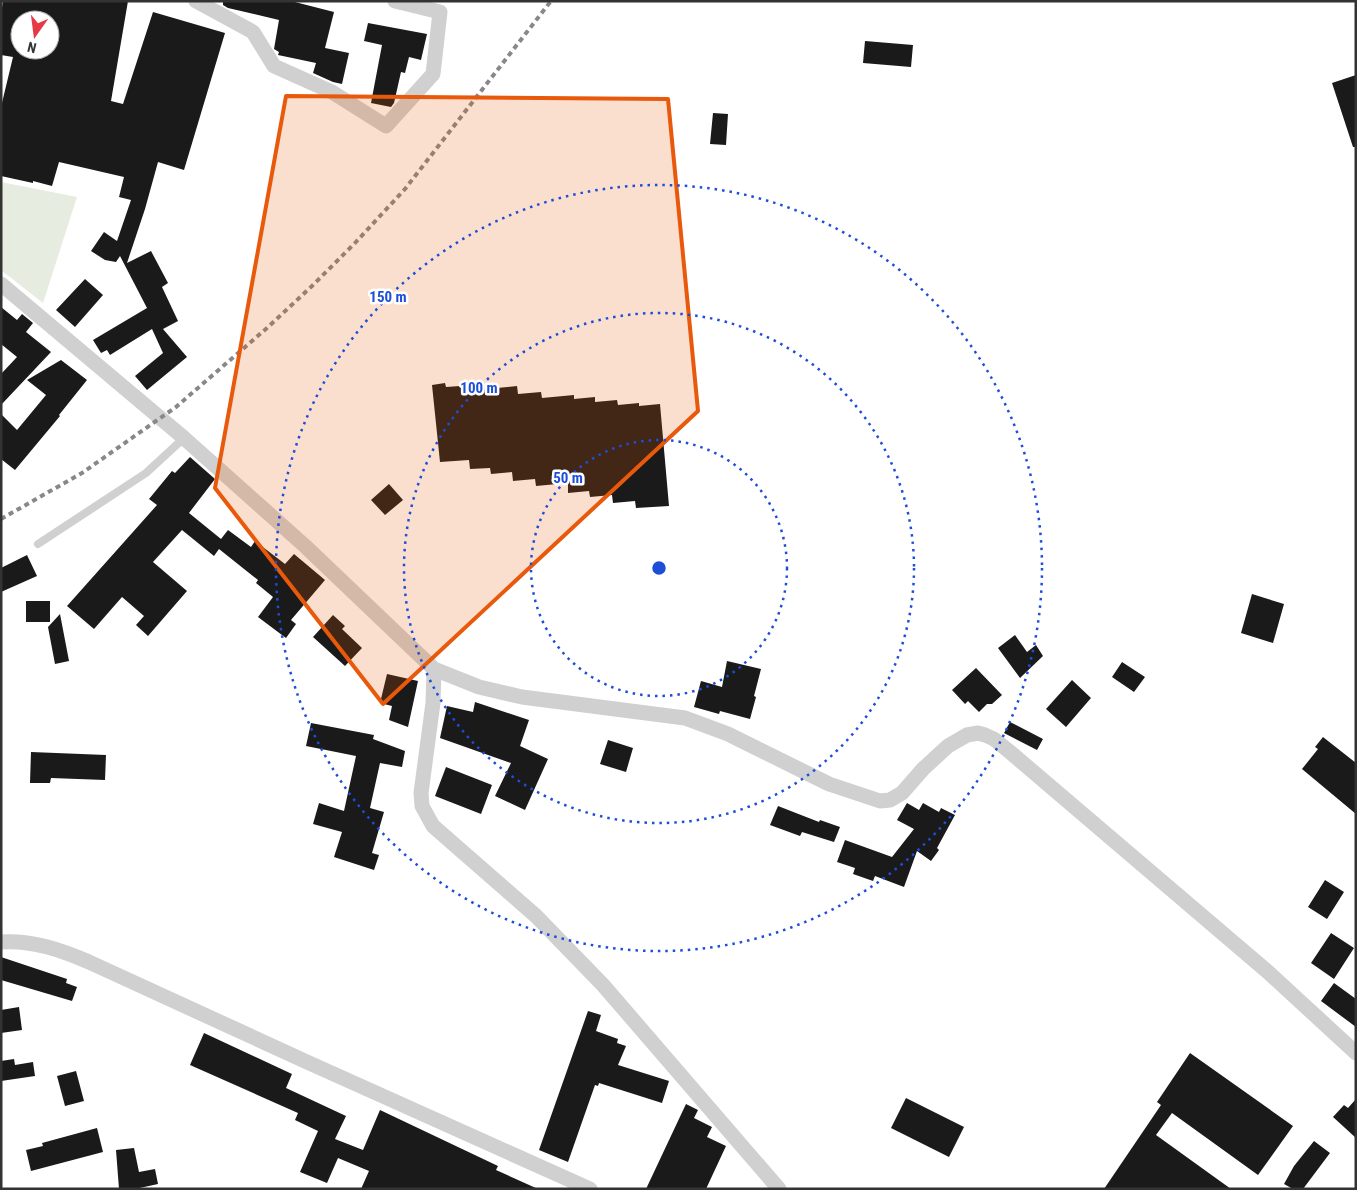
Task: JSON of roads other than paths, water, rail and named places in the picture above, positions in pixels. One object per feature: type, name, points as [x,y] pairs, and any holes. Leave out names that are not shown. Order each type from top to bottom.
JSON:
[{"type":"street","points":[[196,1],[253,32],[274,66],[332,92],[386,126],[433,74],[440,12],[395,1]]},
{"type":"street","points":[[1,284],[184,438],[305,546],[434,669],[479,687],[522,697],[685,718],[728,734],[830,784],[880,801],[890,800],[902,793],[923,769],[948,746],[967,735],[978,733],[985,735],[994,739],[1010,752],[1268,972],[1356,1054]]},
{"type":"street","points":[[434,669],[433,704],[421,793],[422,806],[433,826],[536,916],[603,985],[780,1189]]},
{"type":"street","points":[[1,942],[32,943],[59,950],[89,962],[590,1189]]},
{"type":"lane","points":[[38,544],[146,473],[184,438]]},
{"type":"railway","points":[[1,519],[82,473],[176,407],[312,286],[405,189],[551,1]]}]
